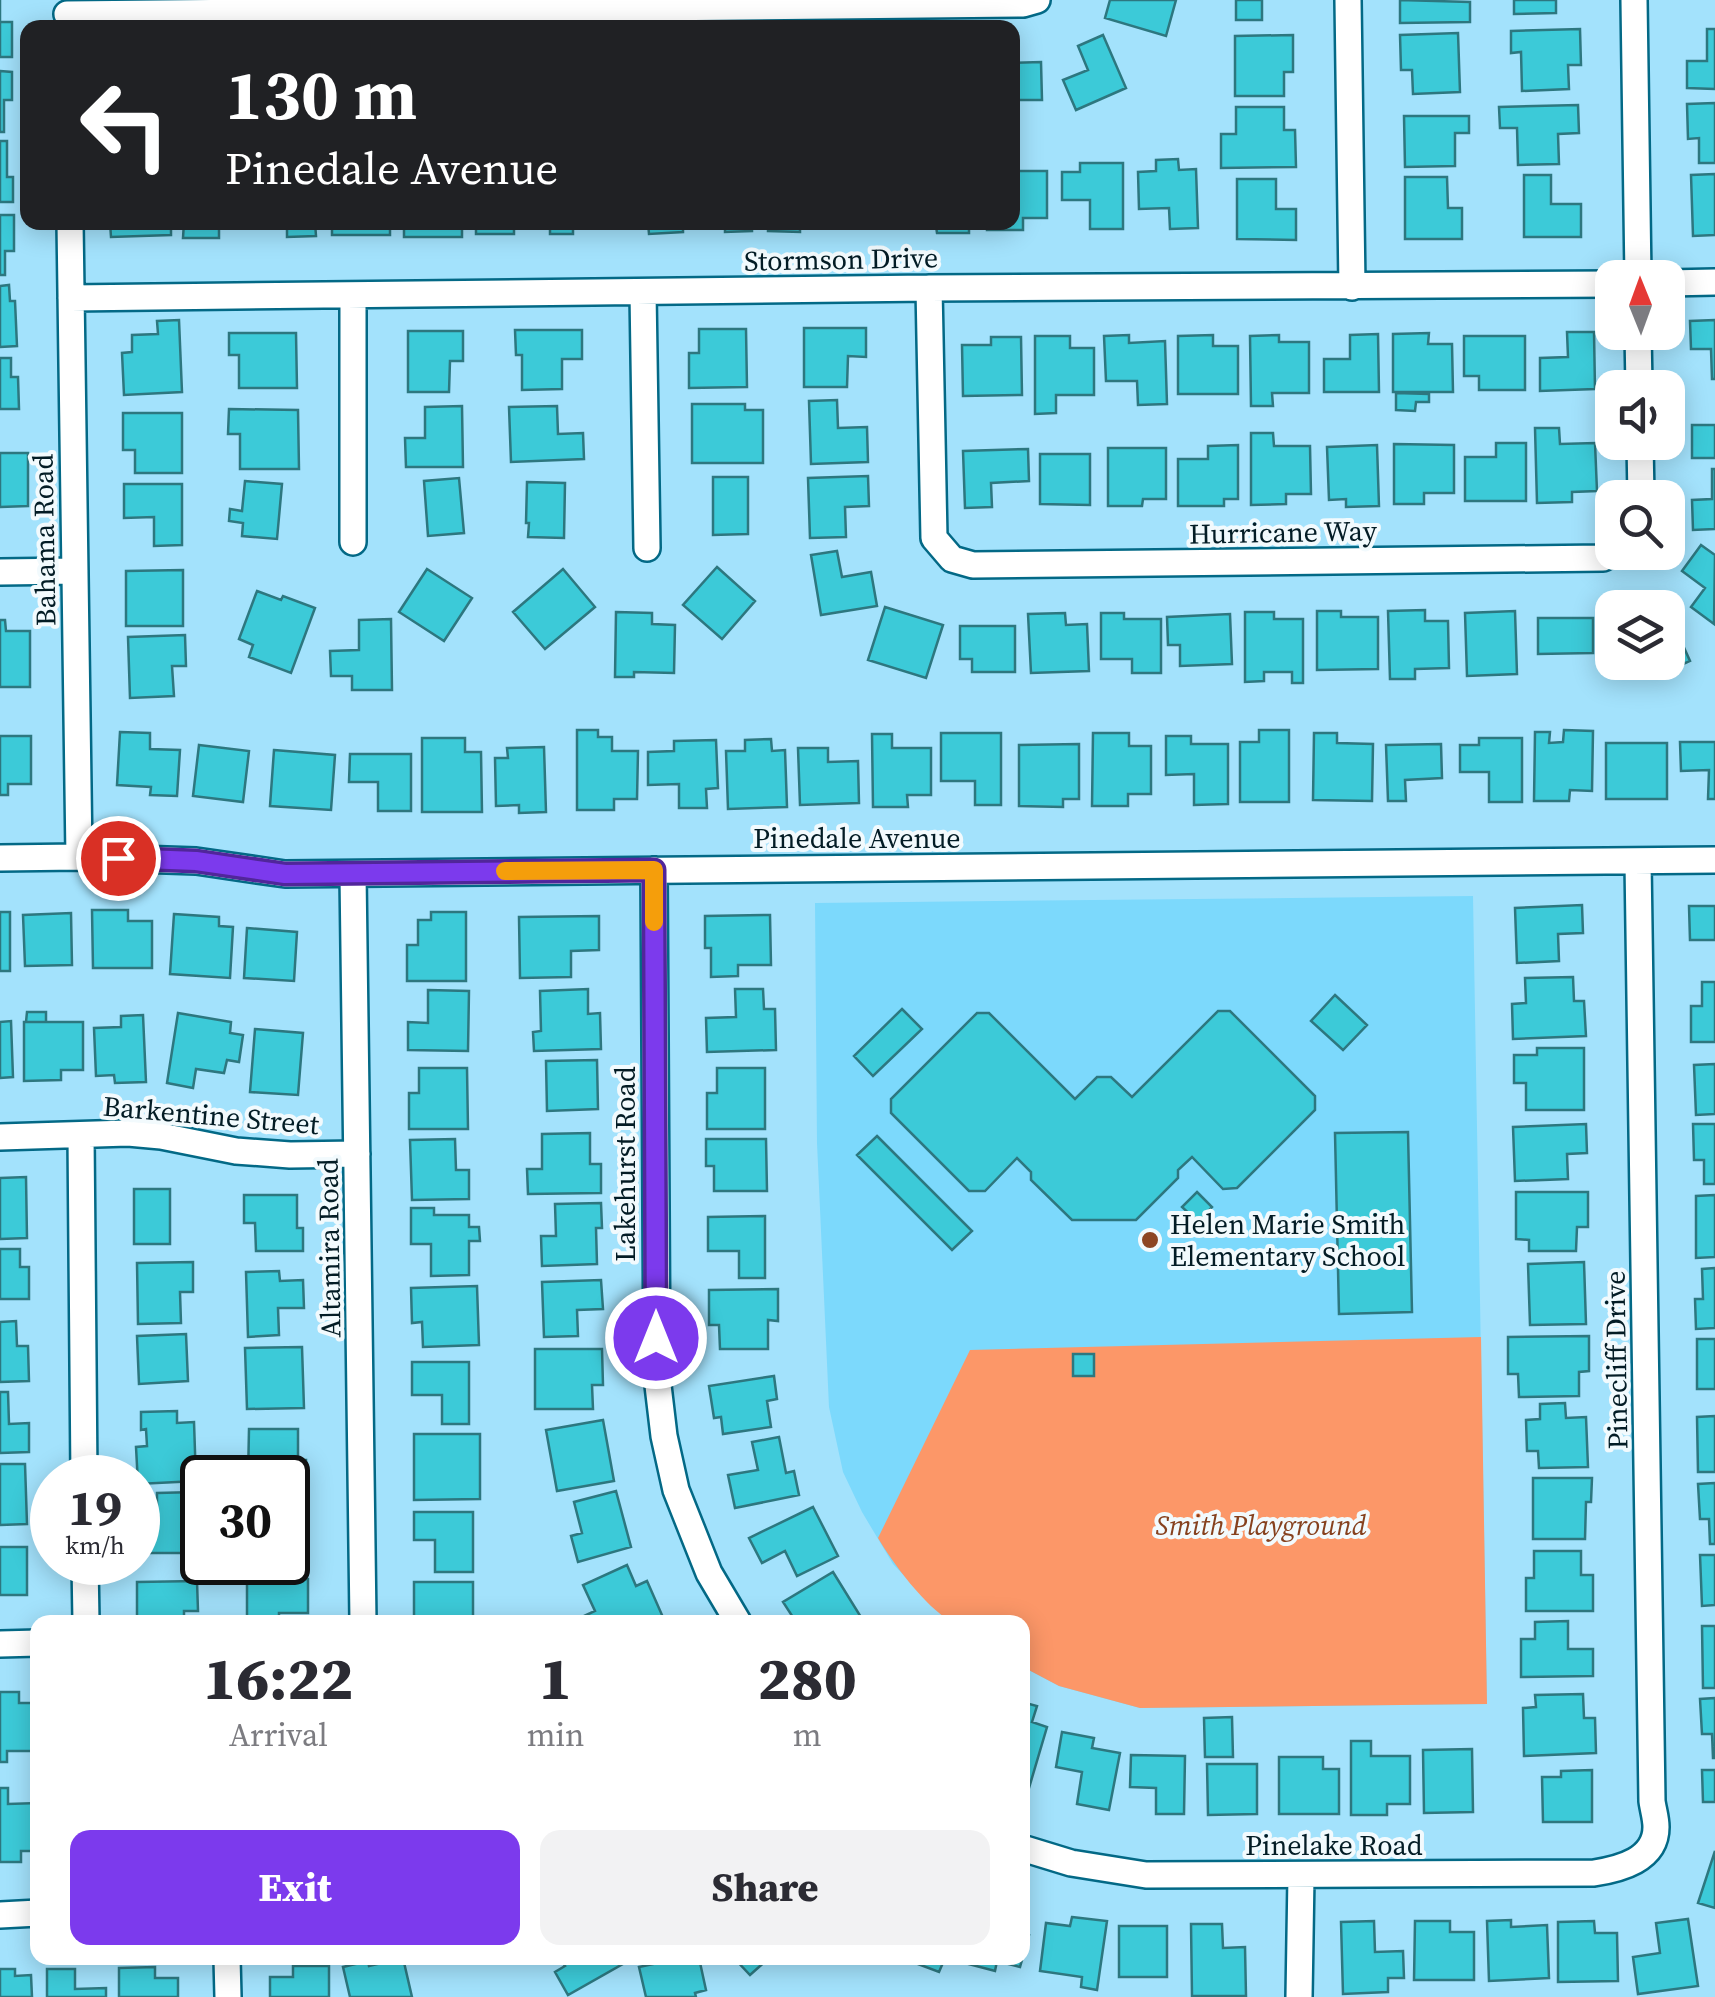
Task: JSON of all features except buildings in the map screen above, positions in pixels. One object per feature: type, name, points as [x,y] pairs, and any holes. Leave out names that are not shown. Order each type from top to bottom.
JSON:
[{"type":"street","points":[[67,14],[356,6],[1023,4],[1037,0]]},
{"type":"street","points":[[1348,0],[1352,287]]},
{"type":"street","points":[[1634,0],[1638,260]]},
{"type":"street","name":"Bahama Road","points":[[70,230],[79,857]]},
{"type":"street","points":[[1685,283],[1715,282]]},
{"type":"street","name":"Stormson Drive","points":[[71,298],[1595,284]]},
{"type":"street","name":"Hurricane Way","points":[[929,288],[934,538],[952,559],[973,565],[1595,558]]},
{"type":"street","points":[[643,292],[647,548]]},
{"type":"street","points":[[352,294],[353,542]]},
{"type":"street","points":[[0,572],[75,571]]},
{"type":"street","name":"Pinedale Avenue","points":[[0,858],[196,861],[285,874],[1715,860]]},
{"type":"street","name":"Pinecliff Drive","points":[[1638,862],[1652,1801],[1656,1831],[1646,1854]]},
{"type":"street","name":"Lakehurst Road","points":[[654,870],[657,1376],[676,1490],[710,1573],[734,1615]]},
{"type":"street","name":"Altamira Road","points":[[352,874],[363,1615]]},
{"type":"street","name":"Barkentine Street","points":[[0,1137],[128,1134],[162,1136],[236,1151],[358,1154]]},
{"type":"street","points":[[80,1136],[84,1455]]},
{"type":"street","points":[[85,1585],[86,1615]]},
{"type":"street","points":[[0,1644],[30,1643]]},
{"type":"street","name":"Pinelake Road","points":[[1030,1851],[1071,1864],[1146,1876],[1594,1873],[1624,1868],[1646,1854]]},
{"type":"street","points":[[1299,1997],[1301,1876]]},
{"type":"street","points":[[0,1914],[30,1914]]},
{"type":"street","points":[[228,1965],[228,1997]]},
{"type":"shaded area","name":"Helen Marie Smith Elementary School","points":[[1473,896],[1487,1704],[1140,1708],[1059,1686],[1030,1671],[1030,1615],[944,1615],[893,1564],[843,1472],[829,1407],[817,1143],[815,903]]},
{"type":"green space","name":"Smith Playground","points":[[1481,1337],[1487,1704],[1140,1708],[1059,1686],[1030,1671],[1030,1615],[941,1615],[901,1571],[878,1538],[970,1350]]},
{"type":"slow traffic","points":[[505,871],[654,870],[654,922]]},
{"type":"place","name":"Helen Marie Smith Elementary School","points":[[1150,1240]]},
{"type":"route","points":[[118,858],[196,861],[285,874],[654,870],[656,1338]]}]
